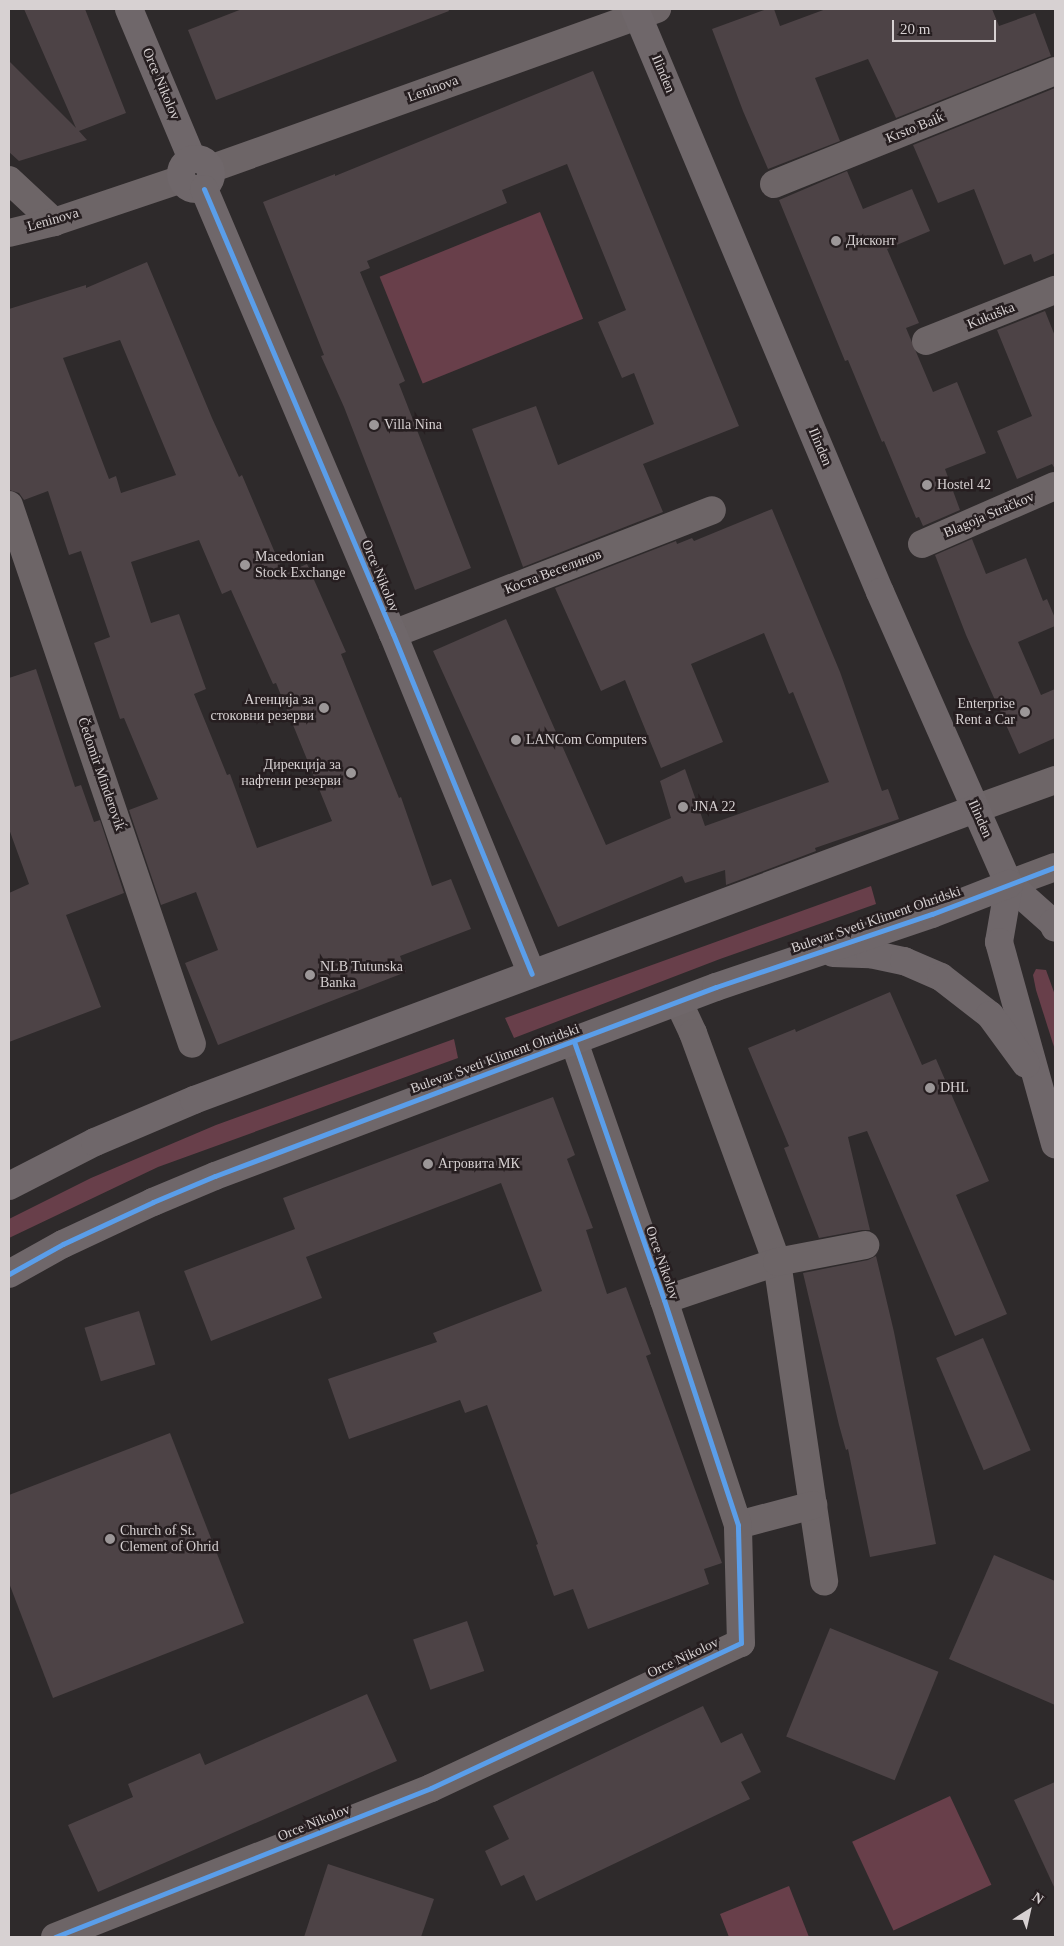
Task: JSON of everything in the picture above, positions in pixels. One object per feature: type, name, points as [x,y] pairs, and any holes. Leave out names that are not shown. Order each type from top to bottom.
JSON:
[{"type":"street","name":"Orce Nikolov","points":[[129,9],[197,174],[393,634],[532,974]]},
{"type":"street","name":"Leninova","points":[[9,232],[54,222],[197,174],[644,11]]},
{"type":"street","name":"Ilinden","points":[[644,11],[880,592],[1009,884],[1053,923],[1055,928]]},
{"type":"street","name":"Krsto Baiḱ","points":[[774,184],[1055,71]]},
{"type":"street","points":[[9,180],[54,222]]},
{"type":"street","name":"Kukuška","points":[[926,342],[1055,290]]},
{"type":"street","name":"Blagoja Stračkov","points":[[922,544],[1055,486]]},
{"type":"street","name":"Čedomir Minderoviḱ","points":[[9,505],[192,1044]]},
{"type":"street","name":"Коста Веселинов","points":[[393,634],[712,510]]},
{"type":"street","points":[[9,1186],[95,1142],[194,1100],[975,808],[1055,780]]},
{"type":"street","name":"Bulevar Sveti Kliment Ohridski","points":[[9,1274],[63,1244],[192,1185],[680,1003],[716,987],[932,914],[1055,867]]},
{"type":"street","points":[[1009,884],[999,942],[1055,1144]]},
{"type":"street","points":[[817,952],[870,954],[895,959],[941,977],[990,1015],[1035,1077]]},
{"type":"street","points":[[680,1003],[777,1262],[824,1582]]},
{"type":"street","name":"Orce Nikolov","points":[[55,1937],[416,1794],[741,1643],[738,1525],[664,1300],[574,1042]]},
{"type":"street","name":"Orce Nikolov","points":[[664,1300],[777,1262],[865,1245]]},
{"type":"street","points":[[738,1525],[814,1505]]},
{"type":"shaded area","points":[[540,212],[583,319],[423,383],[380,277]]},
{"type":"shaded area","points":[[871,886],[876,904],[720,959],[514,1038],[505,1018]]},
{"type":"shaded area","points":[[1036,969],[1046,970],[1055,995],[1055,1050],[1036,990],[1033,975]]},
{"type":"shaded area","points":[[454,1039],[458,1058],[158,1167],[9,1238],[9,1219],[91,1178],[216,1125]]},
{"type":"shaded area","points":[[950,1796],[991,1885],[894,1930],[852,1842]]},
{"type":"shaded area","points":[[789,1886],[809,1937],[729,1937],[720,1914]]},
{"type":"building","points":[[24,9],[85,9],[126,113],[79,131],[87,140],[19,161],[9,152],[9,61],[76,128]]},
{"type":"building","points":[[242,9],[448,9],[449,11],[216,100],[188,30]]},
{"type":"building","points":[[767,9],[774,9],[780,26],[826,9],[992,9],[999,26],[1035,13],[1051,56],[896,118],[868,59],[815,78],[840,141],[768,169],[743,111],[712,29]]},
{"type":"building","points":[[593,71],[739,426],[643,464],[663,512],[523,567],[472,429],[536,406],[558,465],[654,424],[634,373],[622,378],[598,322],[626,310],[567,164],[502,190],[507,203],[367,261],[370,268],[360,272],[405,381],[399,384],[471,568],[415,590],[344,407],[321,356],[324,355],[263,202],[335,174],[335,176]]},
{"type":"building","points":[[1055,88],[1055,253],[1034,262],[1031,254],[1004,265],[974,189],[938,203],[913,145]]},
{"type":"building","points":[[847,171],[863,209],[912,189],[930,231],[887,249],[919,323],[906,328],[933,392],[957,382],[986,453],[945,469],[960,510],[923,526],[919,517],[916,518],[848,360],[845,361],[779,200]]},
{"type":"building","points":[[147,262],[212,418],[239,477],[242,475],[284,574],[307,564],[346,652],[341,654],[399,798],[401,797],[432,886],[451,879],[471,929],[400,956],[406,972],[218,1045],[185,963],[218,950],[196,892],[161,905],[129,810],[158,799],[124,718],[120,719],[94,643],[110,637],[81,551],[69,555],[48,491],[24,500],[19,493],[9,490],[9,309],[86,285],[86,288]],"holes":[[[120,340],[176,475],[121,493],[116,476],[109,479],[63,358]],[[199,540],[222,594],[231,590],[273,684],[276,683],[332,821],[257,848],[230,774],[227,775],[194,694],[206,689],[179,614],[151,623],[131,562]]]},
{"type":"building","points":[[1045,311],[1055,336],[1055,469],[1052,464],[1017,479],[997,431],[1032,416],[997,330]]},
{"type":"building","points":[[772,509],[840,672],[882,791],[888,789],[899,819],[815,848],[816,851],[726,885],[725,870],[685,883],[682,876],[558,927],[433,651],[506,619],[606,845],[671,818],[660,781],[685,769],[705,826],[829,782],[793,692],[789,694],[764,633],[691,664],[723,742],[661,768],[625,680],[601,691],[555,588],[676,541],[677,544],[692,538],[694,541]]},
{"type":"building","points":[[972,539],[986,574],[1026,558],[1043,601],[1047,599],[1055,618],[1055,626],[1018,642],[1041,695],[1055,689],[1055,738],[1019,754],[966,635],[935,555]]},
{"type":"building","points":[[36,669],[75,787],[81,785],[94,822],[100,820],[124,893],[66,915],[101,1007],[9,1042],[9,893],[29,884],[9,829],[9,678]]},
{"type":"building","points":[[890,992],[922,1065],[936,1059],[989,1181],[956,1195],[1007,1314],[955,1336],[867,1131],[848,1137],[870,1230],[819,1238],[784,1148],[789,1146],[748,1048],[795,1029],[796,1032]]},
{"type":"building","points":[[553,1097],[575,1155],[567,1159],[593,1228],[586,1230],[607,1294],[626,1287],[651,1354],[646,1356],[722,1563],[704,1569],[709,1584],[588,1629],[573,1589],[554,1596],[536,1545],[538,1544],[487,1405],[465,1413],[460,1400],[349,1439],[328,1379],[437,1342],[433,1333],[542,1291],[501,1183],[306,1257],[322,1298],[211,1341],[184,1271],[295,1229],[283,1198]]},
{"type":"building","points":[[876,1256],[894,1332],[936,1544],[870,1557],[848,1449],[846,1450],[839,1425],[803,1273],[868,1260]]},
{"type":"building","points":[[139,1311],[155,1365],[101,1381],[84,1328]]},
{"type":"building","points":[[983,1338],[1031,1450],[984,1470],[936,1358]]},
{"type":"building","name":"Church of St. Clement of Ohrid","points":[[170,1433],[244,1623],[53,1698],[9,1583],[9,1495]]},
{"type":"building","points":[[994,1555],[1055,1581],[1055,1705],[949,1659]]},
{"type":"building","points":[[467,1621],[484,1671],[430,1690],[413,1640]]},
{"type":"building","points":[[830,1628],[938,1672],[895,1780],[786,1736]]},
{"type":"building","points":[[367,1694],[397,1761],[98,1892],[68,1825],[133,1797],[128,1784],[200,1753],[205,1765]]},
{"type":"building","points":[[703,1706],[721,1743],[742,1733],[761,1772],[741,1782],[750,1799],[536,1901],[524,1875],[501,1886],[485,1851],[509,1839],[493,1806]]},
{"type":"building","points":[[1055,1782],[1055,1889],[1014,1800]]},
{"type":"building","points":[[328,1864],[434,1899],[421,1937],[304,1937]]},
{"type":"cycle path","points":[[204,189],[393,634],[532,974]]},
{"type":"cycle path","points":[[9,1274],[63,1244],[153,1202],[215,1176],[716,987],[932,914],[1055,867]]},
{"type":"cycle path","points":[[55,1937],[431,1788],[741,1643],[738,1525],[664,1300],[574,1042]]},
{"type":"place","name":"Дисконт","points":[[836,241]]},
{"type":"place","name":"Villa Nina","points":[[374,425]]},
{"type":"place","name":"Hostel 42","points":[[927,485]]},
{"type":"place","name":"Macedonian Stock Exchange","points":[[245,565]]},
{"type":"place","name":"Агенција за стоковни резерви","points":[[324,708]]},
{"type":"place","name":"Enterprise Rent a Car","points":[[1025,712]]},
{"type":"place","name":"LANCom Computers","points":[[516,740]]},
{"type":"place","name":"Дирекција за нафтени резерви","points":[[351,773]]},
{"type":"place","name":"JNA 22","points":[[683,807]]},
{"type":"place","name":"NLB Tutunska Banka","points":[[310,975]]},
{"type":"place","name":"DHL","points":[[930,1088]]},
{"type":"place","name":"Агровита МК","points":[[428,1164]]},
{"type":"place","name":"Church of St. Clement of Ohrid","points":[[110,1539]]}]
